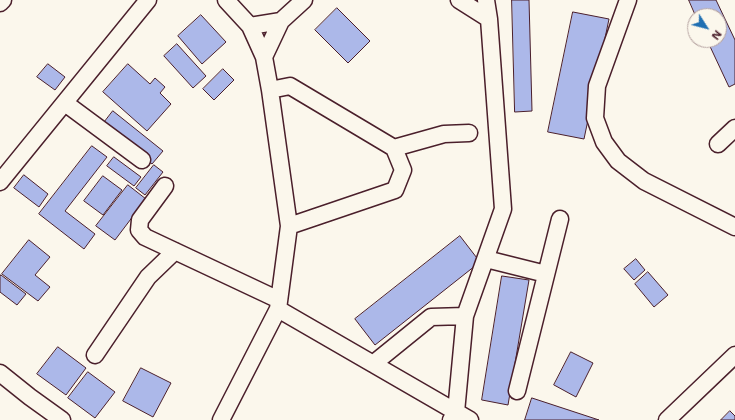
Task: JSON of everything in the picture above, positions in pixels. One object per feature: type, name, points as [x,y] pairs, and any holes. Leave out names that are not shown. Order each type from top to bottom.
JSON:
[{"type":"street","points":[[0,3],[3,0]]},
{"type":"street","points":[[0,182],[148,0]]},
{"type":"street","points":[[221,420],[278,305],[289,226],[264,57],[250,26],[226,0]]},
{"type":"street","points":[[264,57],[281,21],[304,0]]},
{"type":"street","points":[[459,0],[489,19]]},
{"type":"street","points":[[453,416],[466,316],[503,209],[489,19],[486,0]]},
{"type":"street","points":[[628,0],[598,86],[595,118],[604,142],[618,161],[644,181],[735,227]]},
{"type":"street","points":[[250,26],[281,21]]},
{"type":"street","points":[[270,90],[290,86],[394,148],[403,170],[396,190],[289,226]]},
{"type":"street","points":[[65,103],[142,160]]},
{"type":"street","points":[[718,144],[735,128]]},
{"type":"street","points":[[394,148],[444,134],[469,133]]},
{"type":"street","points":[[165,186],[140,220],[139,230],[145,236],[278,305],[453,416],[470,420]]},
{"type":"street","points":[[517,391],[560,219]]},
{"type":"street","points":[[95,355],[148,277],[175,251]]},
{"type":"street","points":[[486,259],[546,274]]},
{"type":"street","points":[[373,364],[431,317],[466,316]]},
{"type":"street","points":[[666,420],[735,355]]},
{"type":"street","points":[[0,373],[62,420]]},
{"type":"building","points":[[512,0],[529,0],[532,111],[515,112]]},
{"type":"building","points":[[689,0],[716,0],[720,8],[692,8]]},
{"type":"building","points":[[337,8],[370,41],[348,63],[315,30]]},
{"type":"building","points":[[573,12],[609,19],[584,139],[548,132]]},
{"type":"building","points":[[201,15],[226,42],[202,64],[178,36]]},
{"type":"building","points":[[727,23],[735,40],[735,84],[729,87],[711,48],[727,48]]},
{"type":"building","points":[[177,44],[206,76],[193,88],[164,56]]},
{"type":"building","points":[[48,64],[65,77],[55,90],[37,77]]},
{"type":"building","points":[[128,64],[150,84],[155,78],[165,87],[160,93],[171,104],[147,131],[103,92]]},
{"type":"building","points":[[223,69],[234,80],[214,100],[203,89]]},
{"type":"building","points":[[113,111],[163,151],[152,164],[103,124]]},
{"type":"building","points":[[92,146],[107,157],[65,211],[95,234],[84,249],[39,214]]},
{"type":"building","points":[[114,157],[141,177],[134,186],[107,166]]},
{"type":"building","points":[[154,165],[163,172],[145,195],[136,188]]},
{"type":"building","points":[[24,175],[48,194],[39,207],[14,188]]},
{"type":"building","points":[[103,176],[122,190],[103,215],[84,201]]},
{"type":"building","points":[[128,185],[146,199],[115,240],[96,226]]},
{"type":"building","points":[[460,236],[480,262],[375,345],[355,319]]},
{"type":"building","points":[[29,240],[50,257],[35,275],[50,287],[38,301],[2,274]]},
{"type":"building","points":[[636,259],[645,270],[634,280],[624,269]]},
{"type":"building","points":[[648,272],[668,295],[654,307],[635,284]]},
{"type":"building","points":[[1,275],[26,294],[17,305],[0,292]]},
{"type":"building","points":[[502,276],[529,280],[508,405],[482,400]]},
{"type":"building","points":[[58,347],[86,368],[66,395],[37,374]]},
{"type":"building","points":[[571,352],[593,363],[576,397],[554,385]]},
{"type":"building","points":[[141,368],[171,383],[153,417],[123,401]]},
{"type":"building","points":[[88,372],[115,392],[95,418],[68,398]]},
{"type":"building","points":[[532,398],[599,420],[525,420]]},
{"type":"building","points":[[730,411],[735,416],[735,420],[721,420]]}]
